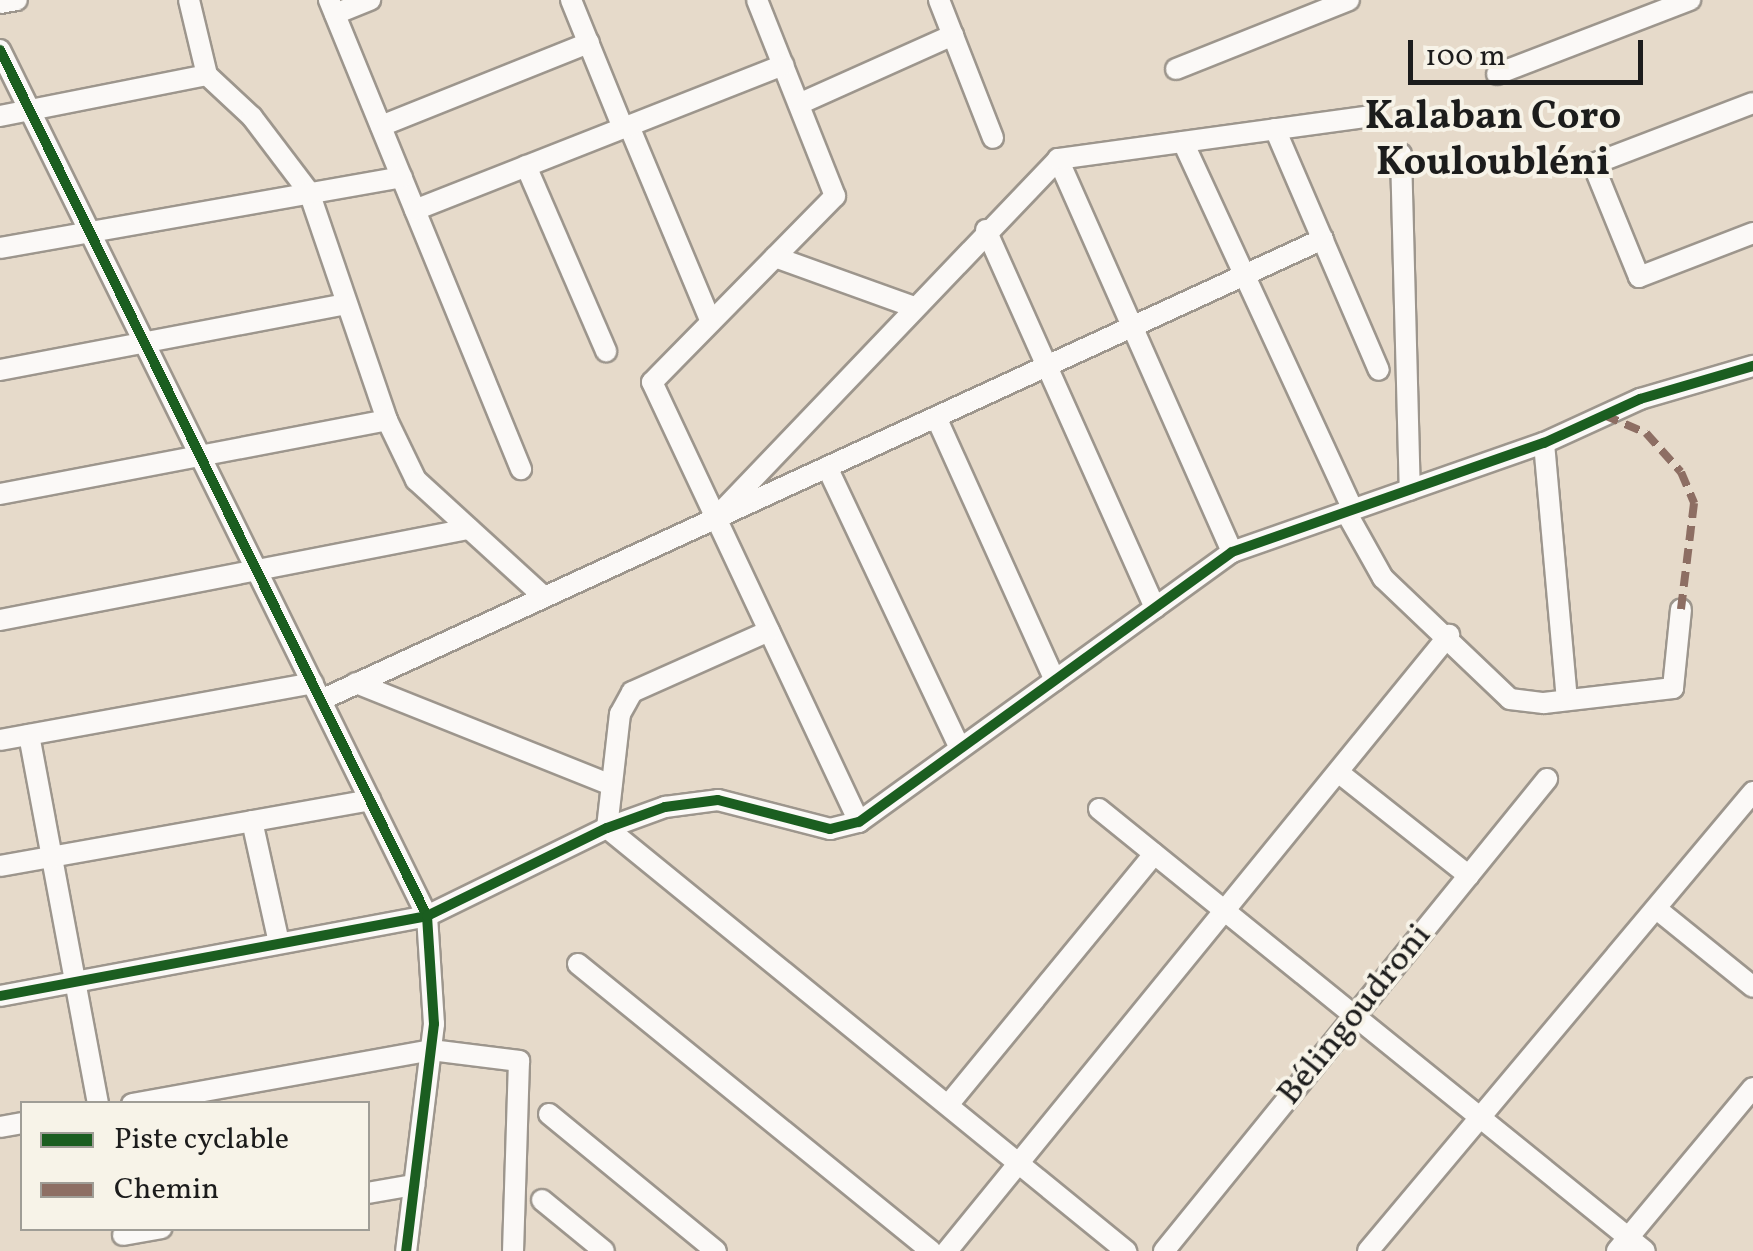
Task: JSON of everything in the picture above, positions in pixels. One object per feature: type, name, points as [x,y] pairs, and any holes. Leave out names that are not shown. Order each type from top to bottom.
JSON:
[{"type":"street","points":[[0,3],[17,0]]},
{"type":"street","points":[[189,0],[207,75],[252,116],[310,192],[387,420],[416,480],[544,597]]},
{"type":"street","points":[[370,0],[332,7],[520,468]]},
{"type":"street","points":[[572,0],[711,322]]},
{"type":"street","points":[[758,0],[835,196],[652,382],[858,822]]},
{"type":"street","points":[[939,0],[993,138]]},
{"type":"street","points":[[1176,70],[1349,0]]},
{"type":"street","points":[[1497,74],[1690,0]]},
{"type":"street","points":[[799,104],[953,35]]},
{"type":"street","points":[[380,126],[588,43]]},
{"type":"street","points":[[0,50],[428,916],[431,1050],[406,1251]]},
{"type":"street","points":[[415,210],[783,65]]},
{"type":"street","points":[[0,116],[207,75]]},
{"type":"street","points":[[1753,103],[1593,164],[1638,278],[1753,233]]},
{"type":"street","points":[[716,518],[911,306],[1058,159],[1373,116]]},
{"type":"street","points":[[1276,130],[1379,370]]},
{"type":"street","points":[[1183,142],[1382,578],[1449,636],[1510,699],[1567,699],[1673,688],[1681,609]]},
{"type":"street","points":[[1401,154],[1410,490]]},
{"type":"street","points":[[1058,159],[1232,552]]},
{"type":"street","points":[[526,166],[606,351]]},
{"type":"street","points":[[0,248],[402,177]]},
{"type":"street","points":[[986,230],[1155,608]]},
{"type":"street","points":[[0,740],[356,683],[1323,239]]},
{"type":"street","points":[[775,257],[911,306]]},
{"type":"street","points":[[0,370],[348,304]]},
{"type":"street","points":[[0,996],[428,916],[606,828],[665,807],[718,800],[830,830],[858,822],[1232,552],[1544,443],[1640,399],[1753,366]]},
{"type":"street","points":[[936,417],[1055,680]]},
{"type":"street","points":[[0,494],[387,420]]},
{"type":"street","points":[[1544,443],[1567,699]]},
{"type":"street","points":[[827,467],[960,748]]},
{"type":"street","points":[[0,620],[469,529]]},
{"type":"street","points":[[606,828],[620,714],[632,692],[769,631]]},
{"type":"street","points":[[948,1251],[1449,636]]},
{"type":"street","points":[[356,683],[612,785]]},
{"type":"street","points":[[30,735],[97,1101]]},
{"type":"street","points":[[1338,772],[1469,876]]},
{"type":"street","name":"Bélingoudroni","points":[[1164,1251],[1547,779]]},
{"type":"street","points":[[1368,1251],[1658,910],[1753,792]]},
{"type":"street","points":[[0,866],[370,800]]},
{"type":"street","points":[[1098,810],[1480,1118],[1630,1246],[1753,1088]]},
{"type":"street","points":[[252,821],[279,944]]},
{"type":"street","points":[[606,828],[1126,1251]]},
{"type":"street","points":[[948,1105],[1154,854]]},
{"type":"street","points":[[1658,910],[1753,987]]},
{"type":"street","points":[[578,964],[932,1251]]},
{"type":"street","points":[[149,1101],[431,1050],[519,1060],[513,1251]]},
{"type":"street","points":[[549,1114],[716,1251]]},
{"type":"street","points":[[370,1193],[414,1185]]},
{"type":"street","points":[[542,1200],[604,1251]]},
{"type":"street","points":[[124,1238],[151,1231]]},
{"type":"marked path","points":[[1604,415],[1646,433],[1681,472],[1694,503],[1681,609]]},
{"type":"cycle path","points":[[0,50],[427,916],[434,1024],[406,1251]]},
{"type":"cycle path","points":[[0,996],[427,916],[607,828],[665,807],[718,800],[830,829],[859,822],[1232,552],[1544,443],[1640,399],[1753,366]]},
{"type":"district","name":"Kalaban Coro Kouloubléni","points":[[1493,141]]}]
